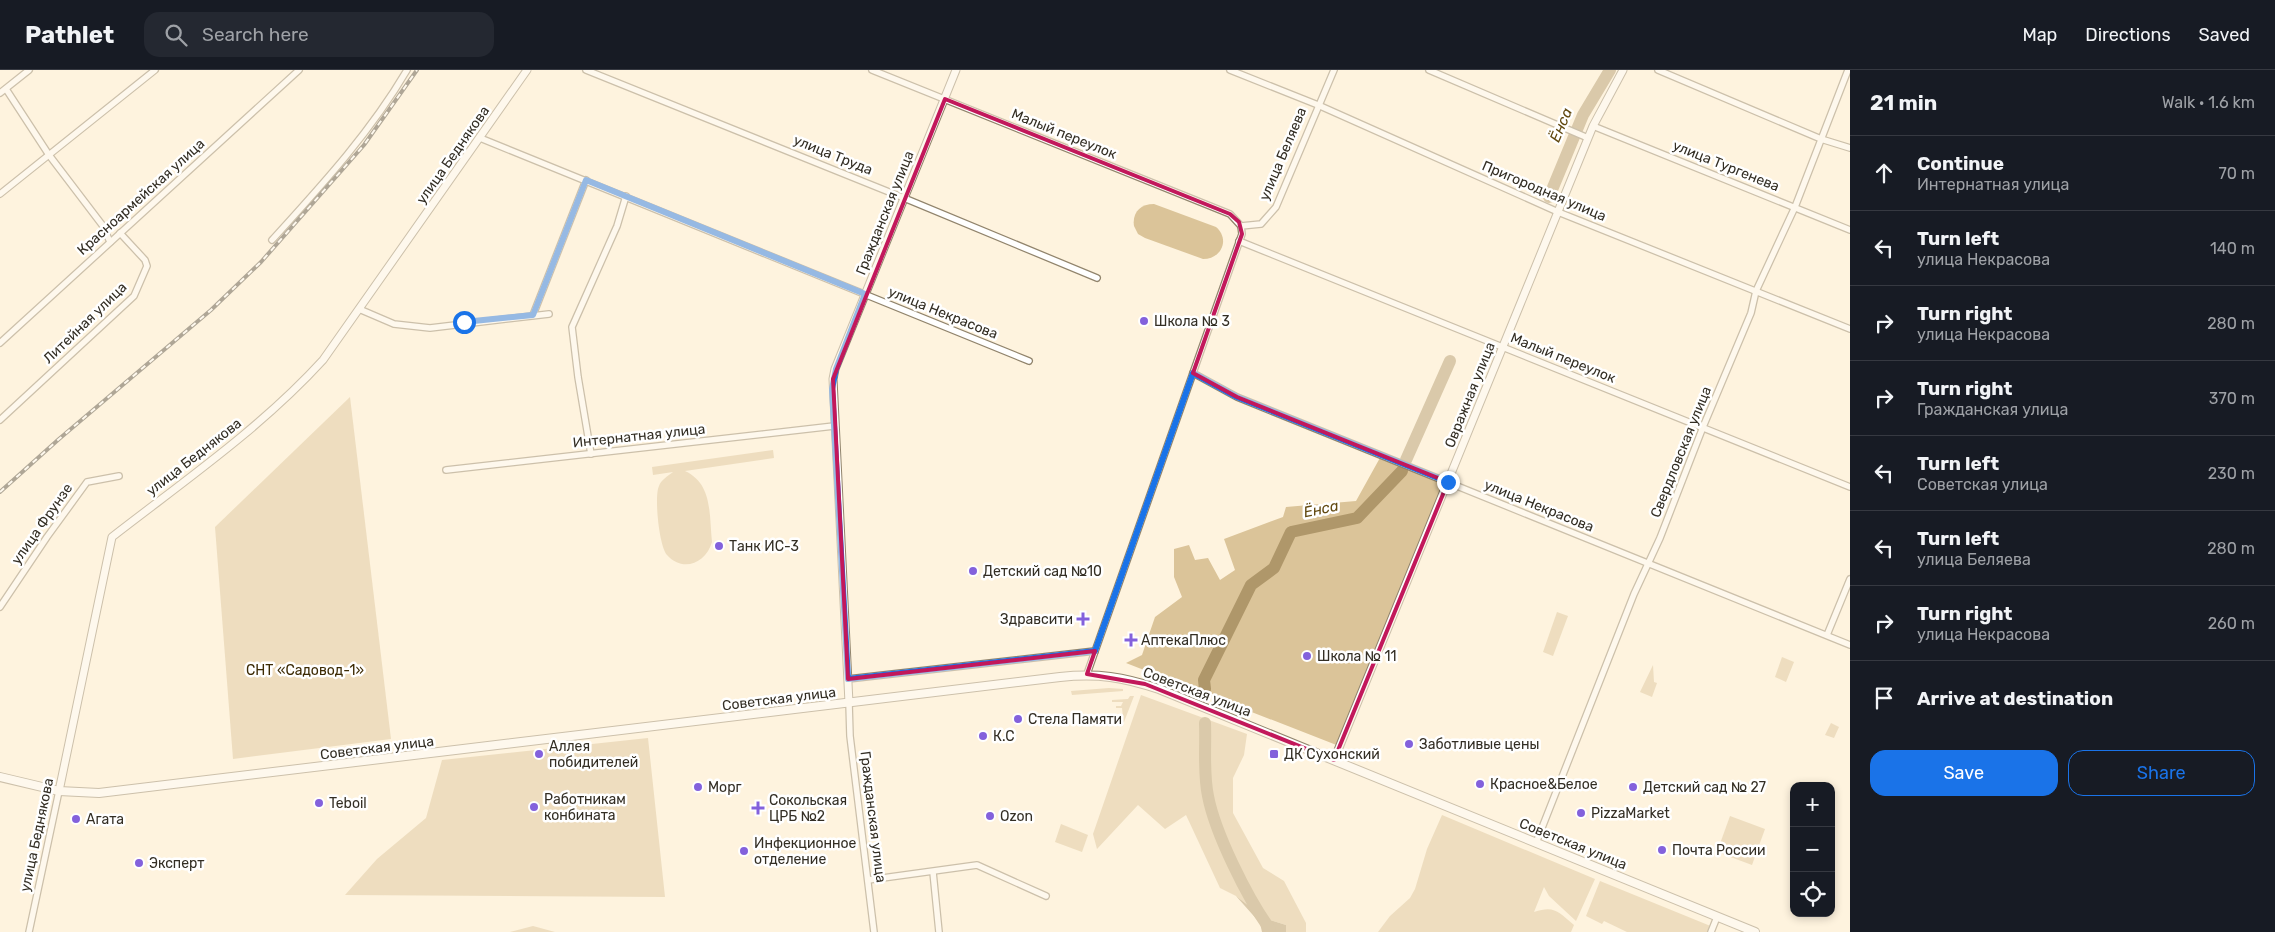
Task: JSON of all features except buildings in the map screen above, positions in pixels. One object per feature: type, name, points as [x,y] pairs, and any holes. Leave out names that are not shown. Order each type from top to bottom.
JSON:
[{"type":"main road","name":"Советская улица","points":[[0,777],[59,791],[107,792],[1087,674],[1122,678],[1145,684],[1755,932]]},
{"type":"street","points":[[0,93],[29,70]]},
{"type":"street","points":[[0,194],[155,70]]},
{"type":"street","name":"Красноармейская улица","points":[[0,343],[299,70]]},
{"type":"street","points":[[272,240],[344,160],[393,94],[407,70]]},
{"type":"street","name":"улица Беднякова","points":[[29,932],[112,537],[251,428],[300,386],[323,360],[527,70]]},
{"type":"street","name":"улица Труда","points":[[586,70],[1097,278]]},
{"type":"street","name":"Малый переулок","points":[[872,70],[1230,214],[1237,219],[1241,226]]},
{"type":"street","name":"Гражданская улица","points":[[874,932],[850,736],[832,389],[834,374],[865,294],[956,70]]},
{"type":"street","name":"Пригородная улица","points":[[1230,70],[1318,105],[1558,212],[1850,329]]},
{"type":"street","name":"улица Беляева","points":[[1241,226],[1261,224],[1276,206],[1334,70]]},
{"type":"street","points":[[1429,70],[1588,138]]},
{"type":"street","name":"Овражная улица","points":[[1334,760],[1593,126],[1624,70]]},
{"type":"street","points":[[1658,70],[1821,139],[1850,148]]},
{"type":"street","name":"Свердловская улица","points":[[1536,843],[1703,427],[1751,313],[1756,291],[1795,207],[1848,70]]},
{"type":"street","points":[[6,89],[49,155],[103,226],[110,242]]},
{"type":"street","name":"улица Тургенева","points":[[1593,126],[1850,230]]},
{"type":"street","name":"улица Некрасова","points":[[480,138],[1029,361]]},
{"type":"street","points":[[533,315],[586,180]]},
{"type":"street","points":[[591,454],[572,327],[617,226],[626,196]]},
{"type":"street","points":[[1087,674],[1239,241],[1241,226]]},
{"type":"street","name":"Литейная улица","points":[[0,420],[134,296],[147,266],[120,233]]},
{"type":"street","name":"Малый переулок","points":[[1239,241],[1850,487]]},
{"type":"street","points":[[359,309],[394,324],[430,328],[549,314]]},
{"type":"street","name":"улица Некрасова","points":[[1193,373],[1237,397],[1850,645]]},
{"type":"street","name":"Интернатная улица","points":[[446,470],[834,426]]},
{"type":"street","name":"улица Фрунзе","points":[[0,607],[87,482],[119,476]]},
{"type":"street","points":[[1827,635],[1850,579]]},
{"type":"street","name":"Советская улица","points":[[848,679],[1095,651]]},
{"type":"street","points":[[868,880],[977,865],[1046,896]]},
{"type":"street","points":[[933,872],[938,932]]},
{"type":"street","points":[[1711,932],[1717,917]]},
{"type":"highlighted area","points":[[945,99],[1230,214],[1239,222],[1242,234],[1193,373],[1237,397],[1448,482],[1334,760],[1145,684],[1087,674],[1095,651],[848,679],[833,379]]},
{"type":"green space","points":[[1149,204],[1154,204],[1216,227],[1223,237],[1222,248],[1215,256],[1203,259],[1138,234],[1134,226],[1136,213]]},
{"type":"green space","name":"СНТ «Садовод-1»","points":[[350,397],[391,739],[233,759],[215,527]]},
{"type":"green space","points":[[773,450],[774,458],[685,471],[701,484],[705,492],[710,511],[712,542],[705,555],[693,563],[680,564],[667,555],[660,532],[657,500],[661,482],[673,472],[653,475],[652,467]]},
{"type":"green space","points":[[1381,456],[1448,482],[1339,746],[1126,663],[1142,655],[1155,617],[1182,597],[1174,577],[1174,549],[1189,545],[1195,560],[1208,558],[1220,580],[1235,570],[1224,539],[1283,517],[1286,507],[1356,501]]},
{"type":"green space","points":[[1557,612],[1568,616],[1553,656],[1543,652]]},
{"type":"green space","points":[[1782,657],[1794,662],[1786,682],[1775,677]]},
{"type":"green space","points":[[1653,665],[1654,682],[1657,683],[1652,697],[1640,692]]},
{"type":"green space","points":[[1109,688],[1123,689],[1123,691],[1072,695],[1071,691]]},
{"type":"green space","points":[[1141,695],[1247,734],[1244,755],[1233,778],[1233,813],[1263,868],[1284,881],[1306,923],[1306,932],[1286,932],[1286,925],[1260,917],[1253,906],[1249,906],[1236,896],[1220,888],[1186,815],[1165,829],[1138,805],[1097,849],[1093,834]]},
{"type":"green space","points":[[1130,696],[1134,696],[1124,722],[1120,724],[1111,721],[1123,717],[1122,708],[1116,708],[1116,706],[1121,706],[1123,702],[1112,702],[1112,700],[1128,699]]},
{"type":"green space","points":[[1831,723],[1839,727],[1834,738],[1825,735]]},
{"type":"green space","points":[[648,738],[665,897],[345,895],[377,859],[426,818],[442,760]]},
{"type":"green space","points":[[1442,815],[1595,879],[1576,921],[1549,896],[1544,887],[1534,912],[1547,909],[1560,913],[1574,925],[1571,932],[1378,932],[1390,916],[1410,898],[1415,889],[1427,849]]},
{"type":"green space","points":[[1730,816],[1765,829],[1752,865],[1717,852]]},
{"type":"green space","points":[[1061,824],[1088,835],[1082,852],[1055,842]]},
{"type":"green space","points":[[1600,881],[1713,927],[1711,932],[1627,932],[1604,921],[1602,924],[1586,916]]},
{"type":"green space","points":[[533,926],[555,932],[510,932]]},
{"type":"shaded area","points":[[1236,896],[1249,906],[1253,906],[1261,917],[1286,925],[1286,932],[1262,932],[1260,923]]},
{"type":"waterway","name":"Ёнса","points":[[1549,197],[1583,115],[1610,70]]},
{"type":"waterway","name":"Ёнса","points":[[1406,460],[1450,361]]},
{"type":"waterway","name":"Ёнса","points":[[1205,689],[1204,680],[1251,585],[1274,568],[1291,532],[1357,518],[1402,471]]},
{"type":"waterway","name":"Ёнса","points":[[1205,723],[1208,796],[1217,828],[1233,864],[1270,932]]},
{"type":"railway","points":[[0,492],[59,439],[211,310],[261,262],[364,145],[417,70]]},
{"type":"place","name":"Школа № 3","points":[[1144,321]]},
{"type":"place","name":"Танк ИС-3","points":[[719,546]]},
{"type":"place","name":"Детский сад №10","points":[[973,571]]},
{"type":"place","name":"Здравсити","points":[[1083,619]]},
{"type":"place","name":"АптекаПлюс","points":[[1131,640]]},
{"type":"place","name":"Школа № 11","points":[[1307,656]]},
{"type":"place","name":"Стела Памяти","points":[[1018,719]]},
{"type":"place","name":"К.С","points":[[983,736]]},
{"type":"place","name":"Заботливые цены","points":[[1409,744]]},
{"type":"place","name":"Аллея побидителей","points":[[539,754]]},
{"type":"place","name":"ДК Сухонский","points":[[1274,754]]},
{"type":"place","name":"Красное&Белое","points":[[1480,784]]},
{"type":"place","name":"Морг","points":[[698,787]]},
{"type":"place","name":"Детский сад № 27","points":[[1633,787]]},
{"type":"place","name":"Teboil","points":[[319,803]]},
{"type":"place","name":"Работникам конбината","points":[[534,807]]},
{"type":"place","name":"Сокольская ЦРБ №2","points":[[758,808]]},
{"type":"place","name":"PizzaMarket","points":[[1581,813]]},
{"type":"place","name":"Ozon","points":[[990,816]]},
{"type":"place","name":"Агата","points":[[76,819]]},
{"type":"place","name":"Почта России","points":[[1662,850]]},
{"type":"place","name":"Инфекционное отделение","points":[[744,851]]},
{"type":"place","name":"Эксперт","points":[[139,863]]},
{"type":"route","points":[[464,322],[533,315],[586,180],[865,294],[836,369],[832,389],[848,679],[1095,651],[1193,373],[1237,397],[1369,452],[1448,482]]}]
